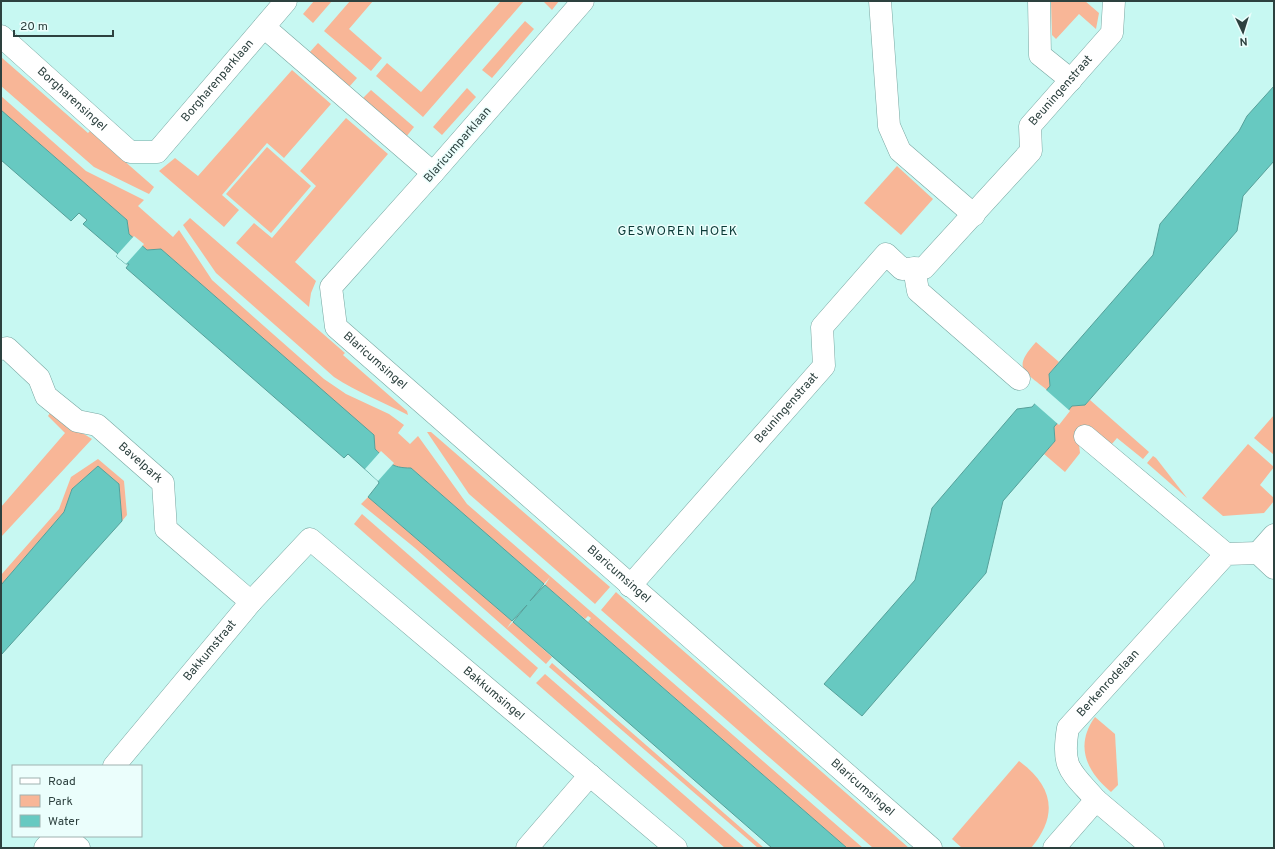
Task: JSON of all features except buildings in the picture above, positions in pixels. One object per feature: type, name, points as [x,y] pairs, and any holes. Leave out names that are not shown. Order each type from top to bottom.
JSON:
[{"type":"street","name":"Borgharenparklaan","points":[[145,152],[157,152],[286,1]]},
{"type":"street","name":"Blaricumparklaan","points":[[331,287],[583,1]]},
{"type":"street","points":[[880,1],[889,126],[900,151],[974,214]]},
{"type":"street","points":[[1039,1],[1040,55],[1071,80]]},
{"type":"street","name":"Beuningenstraat","points":[[630,586],[824,366],[822,327],[886,254],[902,269],[924,268],[1031,151],[1030,126],[1112,33],[1109,4]]},
{"type":"street","points":[[264,27],[433,173]]},
{"type":"street","name":"Borgharensingel","points":[[1,36],[130,152],[145,152]]},
{"type":"street","points":[[914,268],[918,291],[1019,379]]},
{"type":"street","name":"Blaricumsingel","points":[[331,287],[336,327],[931,848]]},
{"type":"street","name":"Bavelpark","points":[[1,349],[7,348],[39,378],[46,396],[77,421],[97,425],[163,483],[166,529],[251,602]]},
{"type":"street","points":[[1085,436],[1226,554],[1258,554],[1274,568]]},
{"type":"street","points":[[1258,554],[1274,535]]},
{"type":"street","name":"Bakkumstraat","points":[[115,765],[251,602],[310,539]]},
{"type":"street","name":"Bakkumsingel","points":[[310,539],[676,848]]},
{"type":"street","name":"Berkenrodelaan","points":[[1153,848],[1096,800],[1069,769],[1065,749],[1068,728],[1226,554]]},
{"type":"street","points":[[527,848],[590,775]]},
{"type":"street","points":[[1054,848],[1096,800]]},
{"type":"street","points":[[45,848],[55,837]]},
{"type":"street","points":[[66,837],[79,848]]},
{"type":"green space","points":[[314,1],[332,1],[313,23],[303,14]]},
{"type":"green space","points":[[350,1],[373,1],[349,29],[382,58],[371,71],[324,31]]},
{"type":"green space","points":[[501,1],[524,1],[423,117],[376,76],[387,63],[421,92]]},
{"type":"green space","points":[[543,1],[559,1],[552,10]]},
{"type":"green space","points":[[1051,1],[1085,1],[1099,13],[1096,29],[1079,14],[1056,39],[1052,35]]},
{"type":"green space","points":[[525,21],[534,29],[492,78],[482,70]]},
{"type":"green space","points":[[318,43],[357,78],[349,87],[309,53]]},
{"type":"green space","points":[[1,57],[88,133],[90,131],[154,187],[149,194],[94,167],[1,86]]},
{"type":"green space","points":[[292,70],[331,104],[284,158],[267,143],[222,195],[239,210],[224,227],[159,171],[175,158],[198,176]]},
{"type":"green space","points":[[467,88],[476,97],[442,135],[433,127]]},
{"type":"green space","points":[[371,90],[414,127],[406,137],[362,99]]},
{"type":"green space","points":[[1,96],[86,171],[144,200],[138,206],[173,237],[179,230],[212,280],[324,379],[346,394],[389,414],[404,425],[398,433],[410,444],[418,436],[467,504],[863,848],[847,848],[588,622],[591,618],[588,616],[585,619],[545,585],[550,577],[544,584],[411,468],[399,467],[387,461],[375,449],[373,435],[161,249],[147,250],[129,234],[127,220],[1,110]]},
{"type":"green space","points":[[346,118],[388,154],[295,262],[316,281],[311,293],[309,307],[236,243],[254,223],[272,238],[316,186],[300,171]]},
{"type":"green space","points":[[267,147],[311,186],[271,233],[226,194]]},
{"type":"green space","points":[[897,166],[933,199],[901,235],[864,203]]},
{"type":"green space","points":[[190,218],[345,353],[343,355],[407,411],[408,415],[334,377],[216,273],[183,225]]},
{"type":"green space","points":[[1036,342],[1059,362],[1049,374],[1050,386],[1047,390],[1032,378],[1024,369],[1024,358]]},
{"type":"green space","points":[[1090,400],[1149,452],[1143,459],[1117,438],[1111,445],[1079,445],[1080,453],[1065,472],[1044,454],[1055,441],[1054,427],[1072,406],[1085,405]]},
{"type":"green space","points":[[50,413],[92,439],[1,537],[1,507],[65,433],[48,416]]},
{"type":"green space","points":[[1274,415],[1274,455],[1254,438]]},
{"type":"green space","points":[[427,432],[431,432],[610,587],[595,604],[469,494]]},
{"type":"green space","points":[[1248,444],[1274,467],[1260,485],[1274,498],[1274,501],[1264,513],[1223,516],[1202,498]]},
{"type":"green space","points":[[1153,456],[1156,458],[1187,498],[1147,463]]},
{"type":"green space","points":[[98,459],[124,481],[127,515],[122,521],[119,484],[98,466],[72,489],[64,512],[1,585],[1,575],[59,509],[71,477]]},
{"type":"green space","points":[[368,497],[512,621],[507,628],[513,622],[552,657],[546,664],[415,548],[361,504]]},
{"type":"green space","points":[[362,514],[538,668],[530,678],[354,524]]},
{"type":"green space","points":[[616,592],[909,848],[873,848],[601,610]]},
{"type":"green space","points":[[552,663],[764,848],[758,848],[549,667]]},
{"type":"green space","points":[[545,674],[745,848],[725,848],[536,683]]},
{"type":"green space","points":[[1095,717],[1115,734],[1118,785],[1111,792],[1095,776],[1086,758],[1085,738]]},
{"type":"green space","points":[[1019,761],[1039,780],[1045,791],[1048,802],[1048,813],[1046,824],[1040,836],[1031,848],[962,848],[952,839]]},
{"type":"water","points":[[1274,86],[1274,161],[1243,196],[1237,231],[1085,405],[1072,406],[1054,427],[1055,441],[1003,501],[986,573],[862,716],[824,684],[915,580],[932,508],[1017,409],[1032,407],[1050,386],[1049,374],[1153,255],[1160,224],[1239,131],[1247,116]]},
{"type":"water","points":[[1,110],[127,220],[129,234],[147,250],[161,249],[374,435],[375,449],[387,461],[398,467],[411,468],[544,584],[530,601],[545,585],[847,848],[772,848],[513,622],[527,605],[512,621],[368,497],[379,483],[378,481],[348,454],[344,458],[126,268],[129,264],[126,264],[116,256],[118,254],[83,224],[87,220],[79,213],[71,221],[1,160]]},
{"type":"water","points":[[98,466],[119,484],[122,521],[1,655],[1,585],[64,512],[72,489]]},
{"type":"pier","points":[[134,236],[144,244],[126,264],[116,256]]},
{"type":"pier","points":[[1045,389],[1070,411],[1059,425],[1034,403]]},
{"type":"pier","points":[[381,451],[394,463],[378,481],[365,469]]},
{"type":"district","name":"GESWOREN HOEK","points":[[678,232]]}]
